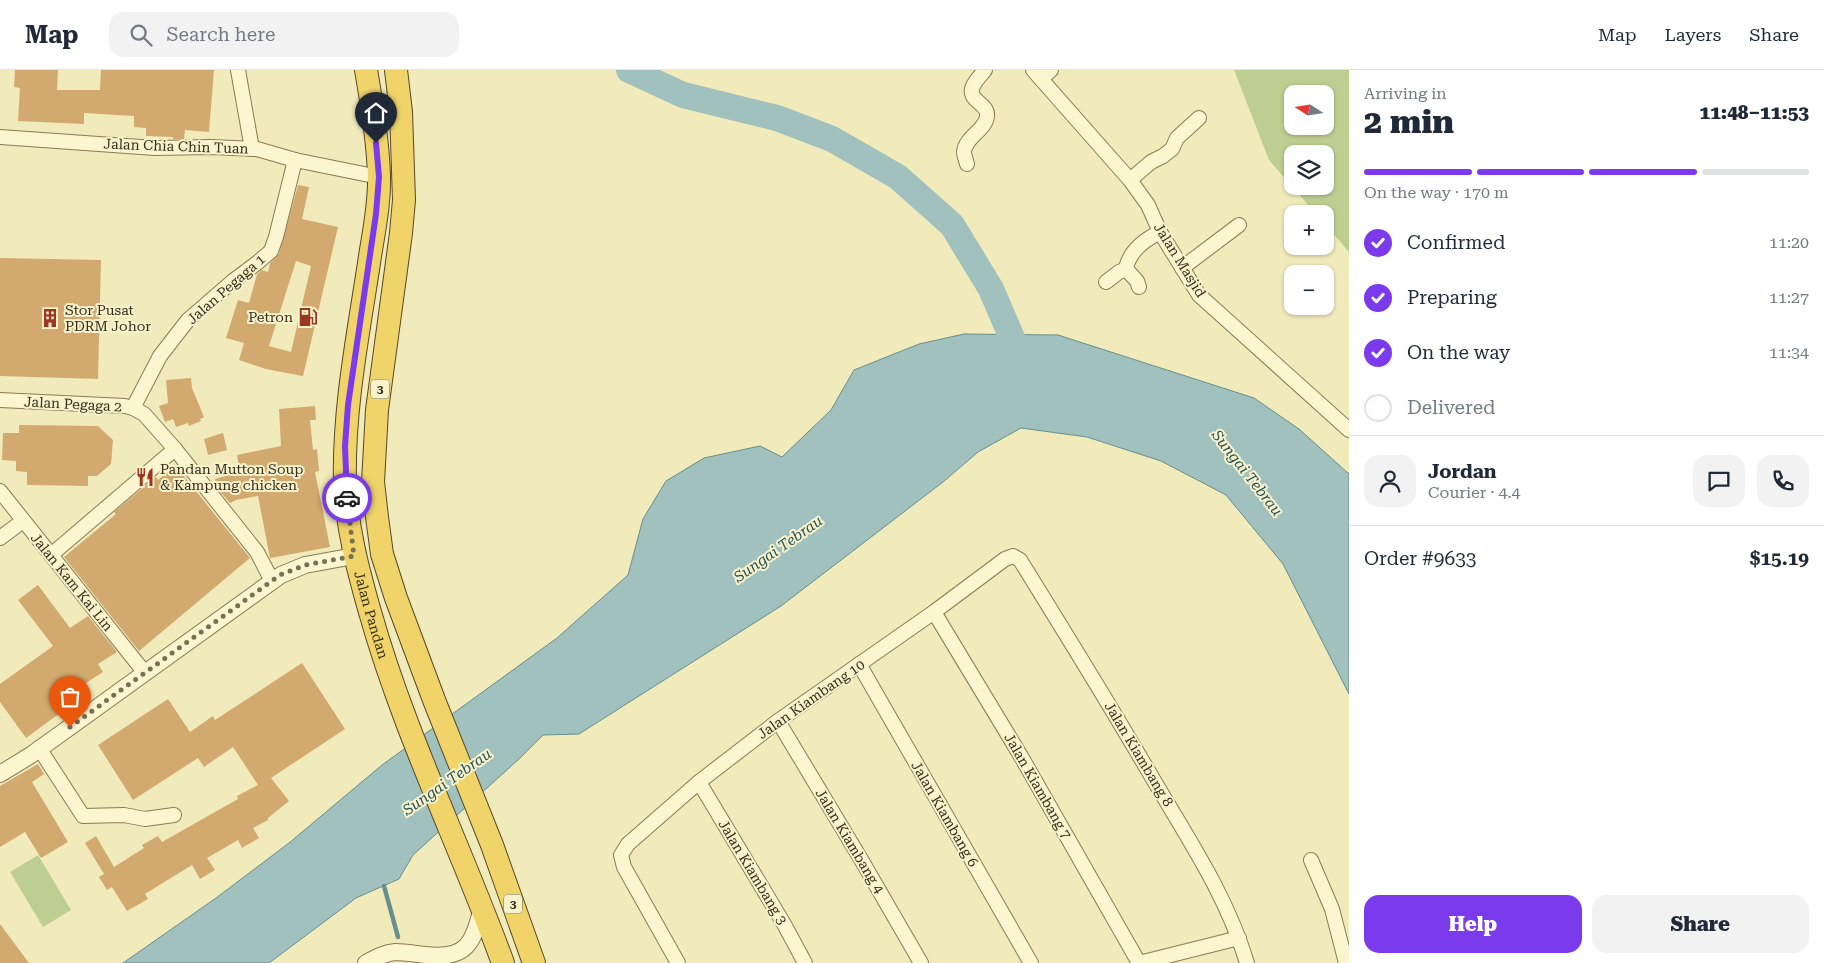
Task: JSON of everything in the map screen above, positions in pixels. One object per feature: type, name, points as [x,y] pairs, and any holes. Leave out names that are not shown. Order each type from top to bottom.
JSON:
[{"type":"highway","name":"Jalan Pandan","points":[[366,70],[379,177],[376,214],[348,405],[345,446],[345,488],[354,556],[381,652],[404,716],[503,963]]},
{"type":"highway","name":"Jalan Pandan","points":[[396,70],[401,112],[404,200],[377,410],[373,482],[382,554],[396,598],[434,700],[492,845],[534,960]]},
{"type":"street","points":[[238,70],[252,149]]},
{"type":"street","points":[[966,164],[964,152],[967,143],[985,122],[988,115],[974,98],[972,92],[973,86],[985,70]]},
{"type":"street","name":"Jalan Masjid","points":[[1042,73],[1130,180],[1148,205],[1160,232],[1198,295],[1349,430]]},
{"type":"street","points":[[1130,180],[1151,162],[1163,156],[1172,148],[1177,138],[1199,118]]},
{"type":"street","name":"Jalan Chia Chin Tuan","points":[[0,137],[155,148],[211,147],[252,149],[379,177]]},
{"type":"street","name":"Jalan Pegaga 1","points":[[133,408],[160,356],[188,320],[233,281],[258,264],[271,251],[295,160]]},
{"type":"street","points":[[1182,268],[1239,225]]},
{"type":"street","points":[[1126,269],[1128,259],[1135,251],[1146,240],[1160,232]]},
{"type":"street","points":[[1106,282],[1126,269]]},
{"type":"street","points":[[1126,269],[1140,287]]},
{"type":"street","name":"Jalan Pegaga 2","points":[[0,400],[125,406],[144,414],[175,449],[257,552],[272,581]]},
{"type":"street","points":[[51,555],[175,449]]},
{"type":"street","name":"Jalan Kam Kai Lin","points":[[0,491],[145,673]]},
{"type":"street","points":[[0,538],[23,521]]},
{"type":"street","points":[[0,774],[145,673],[280,575],[305,565],[354,556]]},
{"type":"street","name":"Jalan Kiambang 10","points":[[678,963],[624,867],[620,855],[628,844],[699,782],[778,721],[934,612],[1005,559],[1013,556]]},
{"type":"street","name":"Jalan Kiambang 8","points":[[1013,556],[1020,560],[1170,806],[1217,887],[1239,938],[1247,963]]},
{"type":"street","name":"Jalan Kiambang 7","points":[[934,612],[1022,758],[1139,963]]},
{"type":"street","name":"Jalan Kiambang 6","points":[[859,664],[1031,963]]},
{"type":"street","name":"Jalan Kiambang 4","points":[[778,721],[916,961]]},
{"type":"street","points":[[39,748],[83,816],[124,815],[145,819],[174,814]]},
{"type":"street","name":"Jalan Kiambang 3","points":[[699,782],[805,963]]},
{"type":"street","points":[[1311,860],[1332,909],[1346,963]]},
{"type":"street","points":[[366,963],[382,955],[402,952],[447,956],[458,952],[470,944],[482,907]]},
{"type":"street","points":[[1139,963],[1239,938]]},
{"type":"green space","points":[[1234,70],[1349,70],[1349,252],[1334,234],[1334,205],[1308,205],[1299,195],[1334,195],[1334,145],[1284,145],[1284,177],[1269,160]]},
{"type":"green space","points":[[38,855],[71,910],[43,927],[10,872]]},
{"type":"water","name":"Sungai Tebrau","points":[[964,334],[1058,335],[1254,398],[1299,429],[1349,474],[1349,694],[1283,564],[1226,495],[1161,461],[1087,437],[1021,428],[978,452],[943,482],[781,606],[579,734],[543,735],[413,855],[399,879],[356,898],[269,963],[123,963],[216,898],[289,843],[382,765],[557,638],[628,575],[643,519],[666,481],[704,458],[760,446],[782,457],[831,410],[854,370],[919,344]]},
{"type":"building","points":[[15,70],[58,70],[57,90],[100,90],[101,70],[214,70],[209,132],[185,130],[184,139],[146,136],[146,128],[134,127],[134,116],[84,113],[84,124],[18,121],[20,88],[14,87]]},
{"type":"building","points":[[298,185],[309,187],[302,219],[338,227],[303,376],[266,369],[239,360],[244,343],[226,338],[238,300],[249,303],[257,274],[262,270],[268,272],[270,263],[279,254]],"holes":[[[296,261],[311,266],[291,352],[269,346]]]},
{"type":"building","name":"Stor Pusat PDRM Johor","points":[[0,258],[101,260],[98,379],[0,376]]},
{"type":"building","points":[[191,378],[192,388],[204,417],[200,419],[201,421],[189,426],[188,423],[176,427],[173,419],[165,422],[159,406],[168,403],[166,380]]},
{"type":"building","points":[[315,406],[316,420],[310,420],[313,450],[317,449],[319,471],[315,472],[330,547],[270,558],[258,496],[230,503],[217,488],[215,479],[240,472],[237,455],[281,446],[279,409]]},
{"type":"building","points":[[19,425],[98,426],[113,440],[111,464],[97,476],[88,476],[88,486],[27,485],[27,472],[16,471],[16,461],[2,460],[3,433],[19,433]]},
{"type":"building","points":[[223,433],[227,450],[208,455],[204,439]]},
{"type":"building","points":[[175,465],[250,558],[139,651],[64,557],[116,514],[114,512],[156,477],[158,480]]},
{"type":"building","points":[[38,585],[70,628],[88,616],[117,652],[98,664],[103,672],[83,685],[91,696],[63,716],[60,713],[26,738],[0,702],[0,684],[53,646],[18,600]]},
{"type":"building","points":[[302,663],[345,729],[271,778],[289,801],[268,820],[253,828],[259,838],[242,848],[238,840],[207,858],[215,870],[200,879],[192,865],[145,894],[148,899],[127,911],[112,887],[107,890],[99,877],[104,874],[85,843],[96,836],[114,867],[144,848],[142,845],[158,836],[162,842],[238,799],[237,796],[258,785],[233,747],[204,767],[198,758],[133,800],[98,745],[168,699],[190,732],[213,716],[215,720]]},
{"type":"building","points":[[38,764],[44,774],[32,782],[68,842],[41,858],[25,832],[0,847],[0,786]]},
{"type":"building","points":[[0,924],[29,963],[0,963]]},
{"type":"waterway","points":[[629,70],[683,95],[777,118],[832,139],[898,177],[952,225],[991,289],[1025,368]]},
{"type":"waterway","points":[[384,886],[398,937]]},
{"type":"way so far","points":[[70,727],[280,575],[305,565],[354,556],[347,498]]},
{"type":"place","name":"Petron","points":[[308,317]]},
{"type":"place","name":"Stor Pusat PDRM Johor","points":[[50,318]]},
{"type":"place","name":"Pandan Mutton Soup & Kampung chicken","points":[[145,477]]},
{"type":"route","points":[[347,498],[345,488],[345,446],[348,405],[376,214],[379,177],[376,143]]}]
